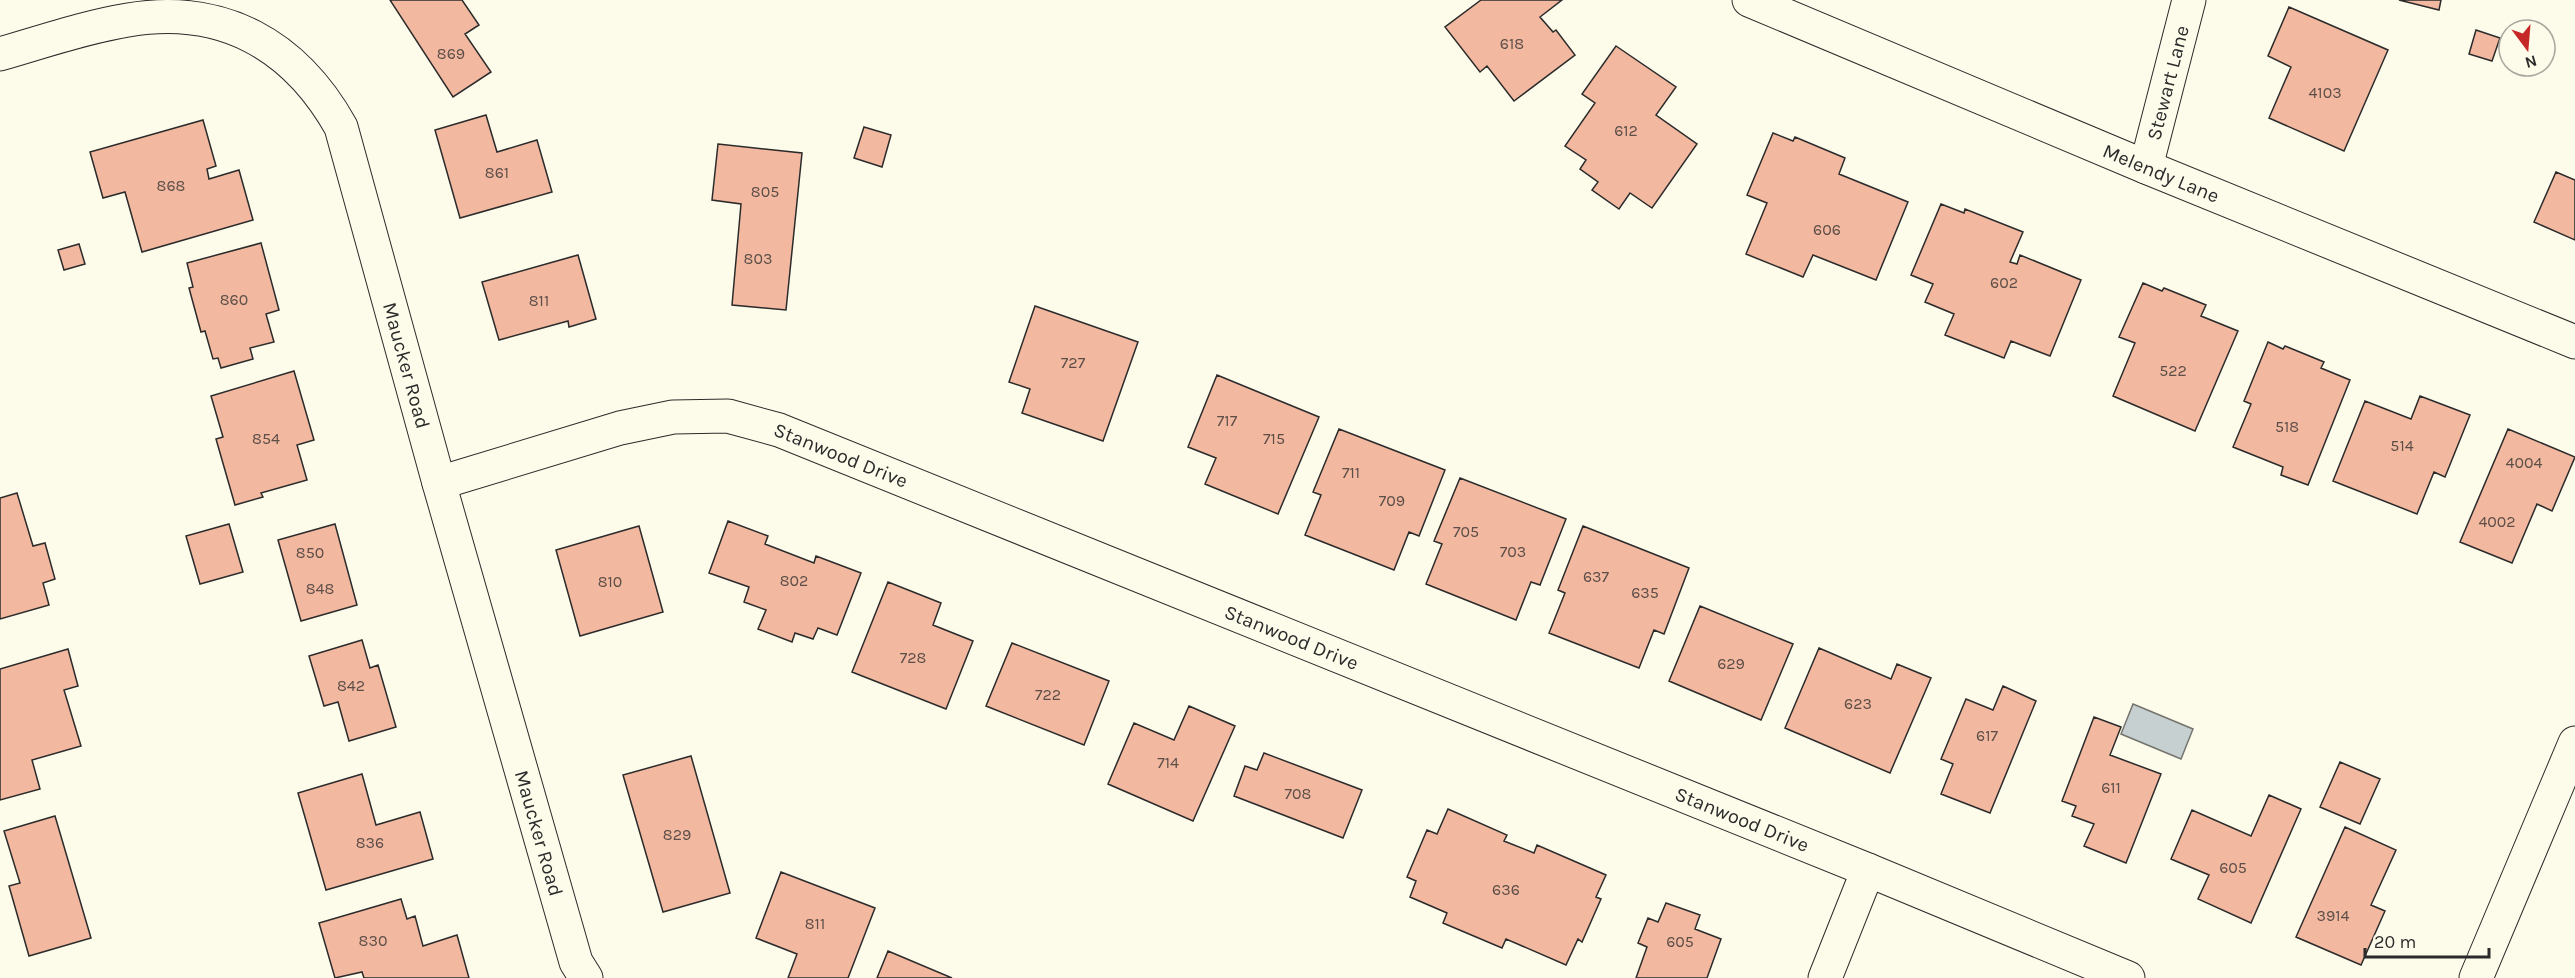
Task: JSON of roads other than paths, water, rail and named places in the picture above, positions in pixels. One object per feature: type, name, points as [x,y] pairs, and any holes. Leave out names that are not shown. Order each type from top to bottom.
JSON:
[{"type":"street","name":"Melendy Lane","points":[[1749,0],[2146,167],[2575,342]]},
{"type":"street","name":"Stewart Lane","points":[[2146,167],[2189,0]]},
{"type":"street","name":"Maucker Road","points":[[0,54],[96,27],[130,20],[174,16],[216,22],[248,34],[278,50],[304,73],[326,99],[341,127],[439,483],[576,962],[586,978]]},
{"type":"street","name":"Stanwood Drive","points":[[439,483],[620,428],[673,417],[728,416],[778,430],[1868,870],[2128,978]]},
{"type":"street","points":[[2476,978],[2575,743]]},
{"type":"street","points":[[1825,978],[1868,870]]}]
